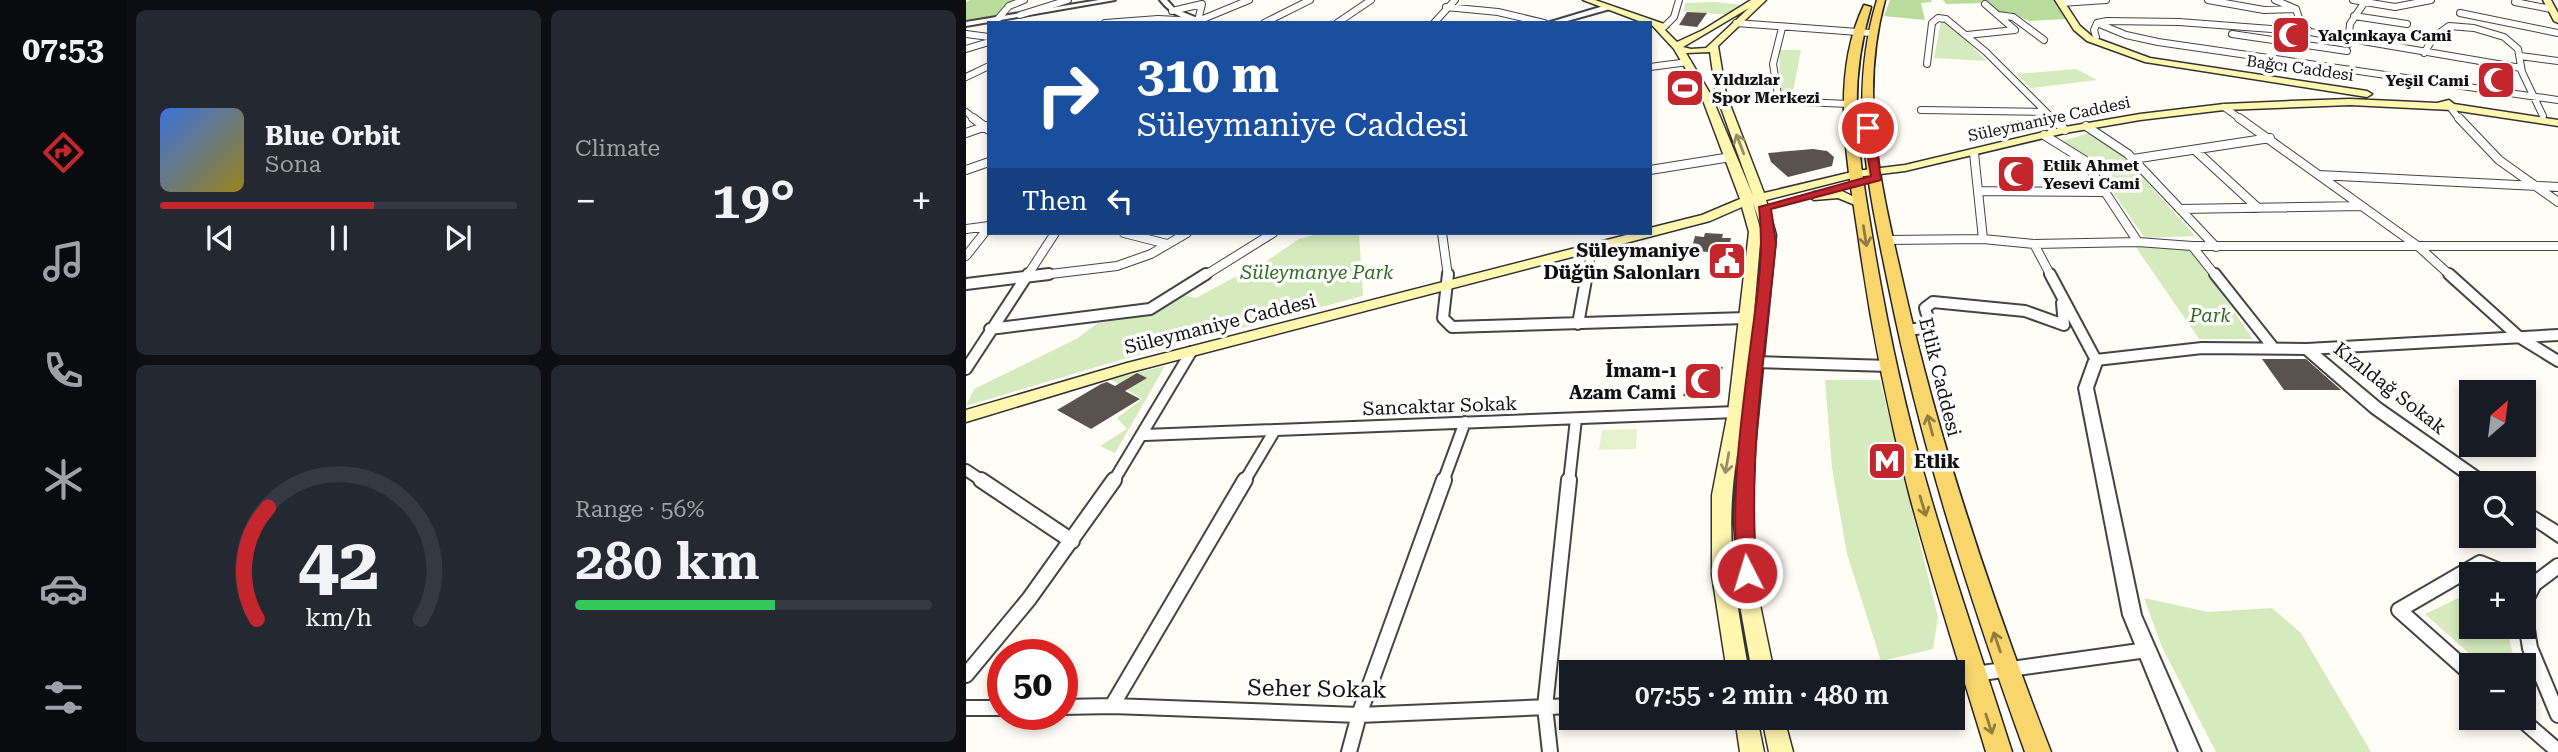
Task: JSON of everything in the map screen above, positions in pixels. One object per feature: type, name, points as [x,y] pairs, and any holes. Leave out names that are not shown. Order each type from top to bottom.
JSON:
[{"type":"main road","points":[[1587,0],[1646,21]]},
{"type":"main road","points":[[1678,48],[1679,43],[1692,39],[1738,14],[1756,0]]},
{"type":"main road","points":[[1678,48],[1698,52],[1714,46],[1762,0]]},
{"type":"main road","name":"Etlik Caddesi","points":[[1870,0],[1849,104],[1856,178],[1879,324],[1919,493],[1999,752]]},
{"type":"main road","name":"Etlik Caddesi","points":[[1881,0],[1865,33],[1865,107],[1905,330],[1953,514],[2006,669],[2038,752]]},
{"type":"main road","points":[[2547,0],[2558,21]]},
{"type":"main road","name":"Bağcı Caddesi","points":[[2065,1],[2084,28],[2096,37],[2123,49],[2199,66],[2449,105],[2543,116],[2558,121]]},
{"type":"main road","name":"Bağcı Caddesi","points":[[2065,1],[2077,28],[2090,39],[2148,60],[2558,121]]},
{"type":"main road","points":[[1652,23],[1692,39],[1708,40],[1714,46],[1719,88],[1769,243],[1755,362],[1743,521],[1749,600],[1761,660]]},
{"type":"main road","points":[[1659,26],[1688,62],[1706,95],[1731,157],[1756,205],[1755,239],[1736,412],[1721,495],[1722,575],[1736,660]]},
{"type":"main road","name":"Süleymaniye Caddesi","points":[[1652,231],[1856,178],[2065,130],[2224,107],[2350,102],[2449,105]]},
{"type":"main road","name":"Süleymaniye Caddesi","points":[[1814,196],[1856,178]]},
{"type":"main road","name":"Süleymaniye Caddesi","points":[[1756,205],[1840,194],[1860,203]]},
{"type":"main road","name":"Süleymaniye Caddesi","points":[[966,415],[1191,352],[1638,235]]},
{"type":"main road","points":[[1748,730],[1752,752]]},
{"type":"main road","points":[[1776,730],[1781,752]]},
{"type":"street","points":[[997,20],[1009,6],[1024,0]]},
{"type":"street","points":[[997,20],[1068,0]]},
{"type":"street","points":[[989,21],[1112,0]]},
{"type":"street","points":[[1163,0],[1172,10],[1200,21]]},
{"type":"street","points":[[1204,21],[1249,0]]},
{"type":"street","points":[[1268,21],[1310,0]]},
{"type":"street","points":[[1340,21],[1371,0]]},
{"type":"street","points":[[1436,21],[1455,0]]},
{"type":"street","points":[[1659,26],[1674,17],[1679,0]]},
{"type":"street","points":[[2065,1],[2106,0]]},
{"type":"street","points":[[2208,0],[2264,10],[2296,9]]},
{"type":"street","points":[[2275,0],[2296,9],[2301,24],[2310,32]]},
{"type":"street","points":[[2353,0],[2406,7],[2431,0]]},
{"type":"street","points":[[2232,34],[2347,52],[2350,24],[2365,1]]},
{"type":"street","points":[[2515,2],[2551,9]]},
{"type":"street","points":[[1172,10],[1202,4],[1202,21]]},
{"type":"street","points":[[1967,35],[2015,30],[1985,4]]},
{"type":"street","points":[[1558,21],[1607,6]]},
{"type":"street","points":[[1446,8],[1497,12],[1535,21]]},
{"type":"street","points":[[2460,13],[2558,33]]},
{"type":"street","points":[[1997,15],[2013,18],[2044,40]]},
{"type":"street","points":[[2354,16],[2407,24]]},
{"type":"street","points":[[1927,64],[1934,20],[1945,18],[1967,35],[2065,130]]},
{"type":"street","points":[[2474,28],[2482,18]]},
{"type":"street","points":[[966,24],[987,21]]},
{"type":"street","points":[[2097,23],[2139,21],[2310,32],[2521,68]]},
{"type":"street","points":[[1736,23],[1865,33]]},
{"type":"street","points":[[2096,37],[2094,30],[2097,23]]},
{"type":"street","points":[[2097,23],[2136,38],[2558,100]]},
{"type":"street","points":[[2224,25],[2238,41]]},
{"type":"street","points":[[2424,52],[2425,47],[2442,29],[2451,26],[2474,28],[2509,38],[2517,47],[2521,68],[2543,116]]},
{"type":"street","points":[[1782,28],[1772,65],[1779,101],[1849,104]]},
{"type":"street","points":[[966,34],[987,39]]},
{"type":"street","points":[[967,48],[987,40]]},
{"type":"street","points":[[2245,48],[2251,55]]},
{"type":"street","points":[[2520,55],[2558,61]]},
{"type":"street","points":[[1652,67],[1688,62]]},
{"type":"street","points":[[967,77],[987,67]]},
{"type":"street","points":[[967,77],[987,76]]},
{"type":"street","points":[[2449,105],[2469,131],[2504,166],[2529,186],[2558,202]]},
{"type":"street","points":[[2224,107],[2419,247],[2519,337],[2558,361]]},
{"type":"street","points":[[1921,110],[2045,112]]},
{"type":"street","points":[[966,112],[987,128]]},
{"type":"street","points":[[2086,127],[2133,159],[2216,247]]},
{"type":"street","points":[[966,133],[987,128]]},
{"type":"street","points":[[2044,135],[2084,160],[2138,242]]},
{"type":"street","points":[[2133,159],[2270,138]]},
{"type":"street","points":[[2195,150],[2258,208]]},
{"type":"street","points":[[1974,153],[1983,239]]},
{"type":"street","points":[[1652,170],[1731,157]]},
{"type":"street","points":[[966,170],[987,163]]},
{"type":"street","points":[[2319,175],[2558,187]]},
{"type":"street","points":[[1979,191],[2105,192]]},
{"type":"street","points":[[2180,209],[2362,206]]},
{"type":"street","points":[[966,229],[987,227]]},
{"type":"street","points":[[966,256],[987,230]]},
{"type":"street","points":[[966,369],[1054,235]]},
{"type":"street","points":[[1132,235],[1167,244]]},
{"type":"street","points":[[966,284],[1116,266],[1151,254],[1183,235]]},
{"type":"street","points":[[990,329],[1150,309],[1270,235]]},
{"type":"street","points":[[1442,235],[1450,267],[1450,286],[1443,318],[1452,327],[1746,318]]},
{"type":"street","points":[[1887,240],[1983,239],[2034,244],[2138,242],[2216,247],[2558,246]]},
{"type":"street","points":[[2034,244],[2096,360],[2086,388],[2132,615],[2190,752]]},
{"type":"street","points":[[2192,246],[2233,293],[2272,346]]},
{"type":"street","points":[[1578,324],[1592,248]]},
{"type":"street","points":[[1905,330],[1925,328],[1928,322],[1925,308],[1933,302],[2025,311],[2064,325],[2062,300]]},
{"type":"street","points":[[2096,360],[2140,352],[2272,346],[2307,348],[2558,335]]},
{"type":"street","name":"Kızıldağ Sokak","points":[[2307,348],[2376,408],[2465,471]]},
{"type":"street","points":[[966,675],[972,659],[1001,635],[1072,541],[1145,435],[1191,352]]},
{"type":"street","points":[[1755,362],[1890,366]]},
{"type":"street","name":"Sancaktar Sokak","points":[[1145,435],[1736,412]]},
{"type":"street","points":[[1550,752],[1545,707],[1576,419]]},
{"type":"street","points":[[1349,752],[1359,715],[1465,422]]},
{"type":"street","points":[[1112,706],[1275,430]]},
{"type":"street","points":[[966,470],[1072,541]]},
{"type":"street","points":[[2536,519],[2558,535]]},
{"type":"street","points":[[2536,578],[2558,566]]},
{"type":"street","points":[[2459,575],[2399,610],[2459,663]]},
{"type":"street","points":[[2529,639],[2558,715]]},
{"type":"street","points":[[1965,675],[2147,650]]},
{"type":"street","name":"Seher Sokak","points":[[1078,707],[1359,715],[1559,706]]},
{"type":"street","points":[[966,708],[987,708]]},
{"type":"street","points":[[2534,730],[2558,751]]},
{"type":"green space","points":[[1018,0],[1005,5],[995,18],[966,20],[966,2]]},
{"type":"green space","points":[[1890,0],[1932,2],[1921,3],[1925,20],[1884,16]]},
{"type":"green space","points":[[1943,0],[2056,0],[2067,19],[2029,21],[2010,12],[1999,12],[1986,3],[1946,4]]},
{"type":"green space","points":[[1685,3],[1742,5],[1728,15],[1684,11]]},
{"type":"green space","points":[[1941,21],[1946,21],[1987,61],[1934,58]]},
{"type":"green space","points":[[1780,50],[1801,50],[1792,97],[1785,97],[1779,84]]},
{"type":"green space","points":[[2076,69],[2097,80],[2031,88],[2016,74]]},
{"type":"green space","points":[[2089,133],[2123,155],[2195,236],[2145,238],[2102,177],[2103,172],[2090,158],[2083,157],[2063,141]]},
{"type":"green space","name":"Süleymanye Park","points":[[1314,235],[1359,235],[1363,296],[1120,360],[966,406],[974,389],[1076,339],[1098,323],[1138,317],[1183,295],[1196,298],[1233,278],[1249,273],[1299,239]]},
{"type":"green space","name":"Park","points":[[2135,246],[2191,250],[2253,339],[2199,339]]},
{"type":"green space","points":[[1165,366],[1115,453],[1100,446],[1127,429],[1117,418],[1142,399],[1110,379]]},
{"type":"green space","points":[[1825,380],[1880,380],[1938,617],[1933,649],[1881,660],[1847,554],[1832,468]]},
{"type":"green space","points":[[1637,429],[1636,449],[1599,450],[1602,430]]},
{"type":"green space","points":[[2144,598],[2208,612],[2272,608],[2301,633],[2371,752],[2216,752],[2162,647]]},
{"type":"green space","points":[[2459,598],[2459,639],[2510,639],[2512,653],[2469,653],[2425,614]]},
{"type":"building","points":[[1687,12],[1707,13],[1697,27],[1679,25]]},
{"type":"building","points":[[1813,149],[1827,151],[1834,157],[1832,166],[1788,177],[1771,162],[1768,153]]},
{"type":"building","name":"Etlik Ahmet Yesevi Cami","points":[[2002,163],[2030,166],[2032,185],[2002,183]]},
{"type":"building","points":[[1705,233],[1723,234],[1722,238],[1731,238],[1728,253],[1691,251],[1695,236],[1704,237]]},
{"type":"building","points":[[2262,359],[2306,359],[2341,390],[2284,390]]},
{"type":"building","name":"İmam-ı Azam Cami","points":[[1694,363],[1723,367],[1713,399],[1683,396]]},
{"type":"building","points":[[1137,373],[1147,378],[1125,391],[1140,399],[1091,429],[1057,410],[1101,384],[1107,382],[1115,386]]},
{"type":"place","name":"Yalçınkaya Cami","points":[[2291,35]]},
{"type":"place","name":"Yeşil Cami","points":[[2496,80]]},
{"type":"place","name":"Yıldızlar Spor Merkezi","points":[[1685,88]]},
{"type":"place","name":"Etlik Ahmet Yesevi Cami","points":[[2016,174]]},
{"type":"place","name":"Süleymaniye Düğün Salonları","points":[[1727,261]]},
{"type":"place","name":"İmam-ı Azam Cami","points":[[1703,381]]},
{"type":"place","name":"Etlik","points":[[1887,461]]},
{"type":"route","points":[[1747,573],[1743,521],[1746,447],[1770,235],[1765,207],[1877,178],[1868,128]]}]
